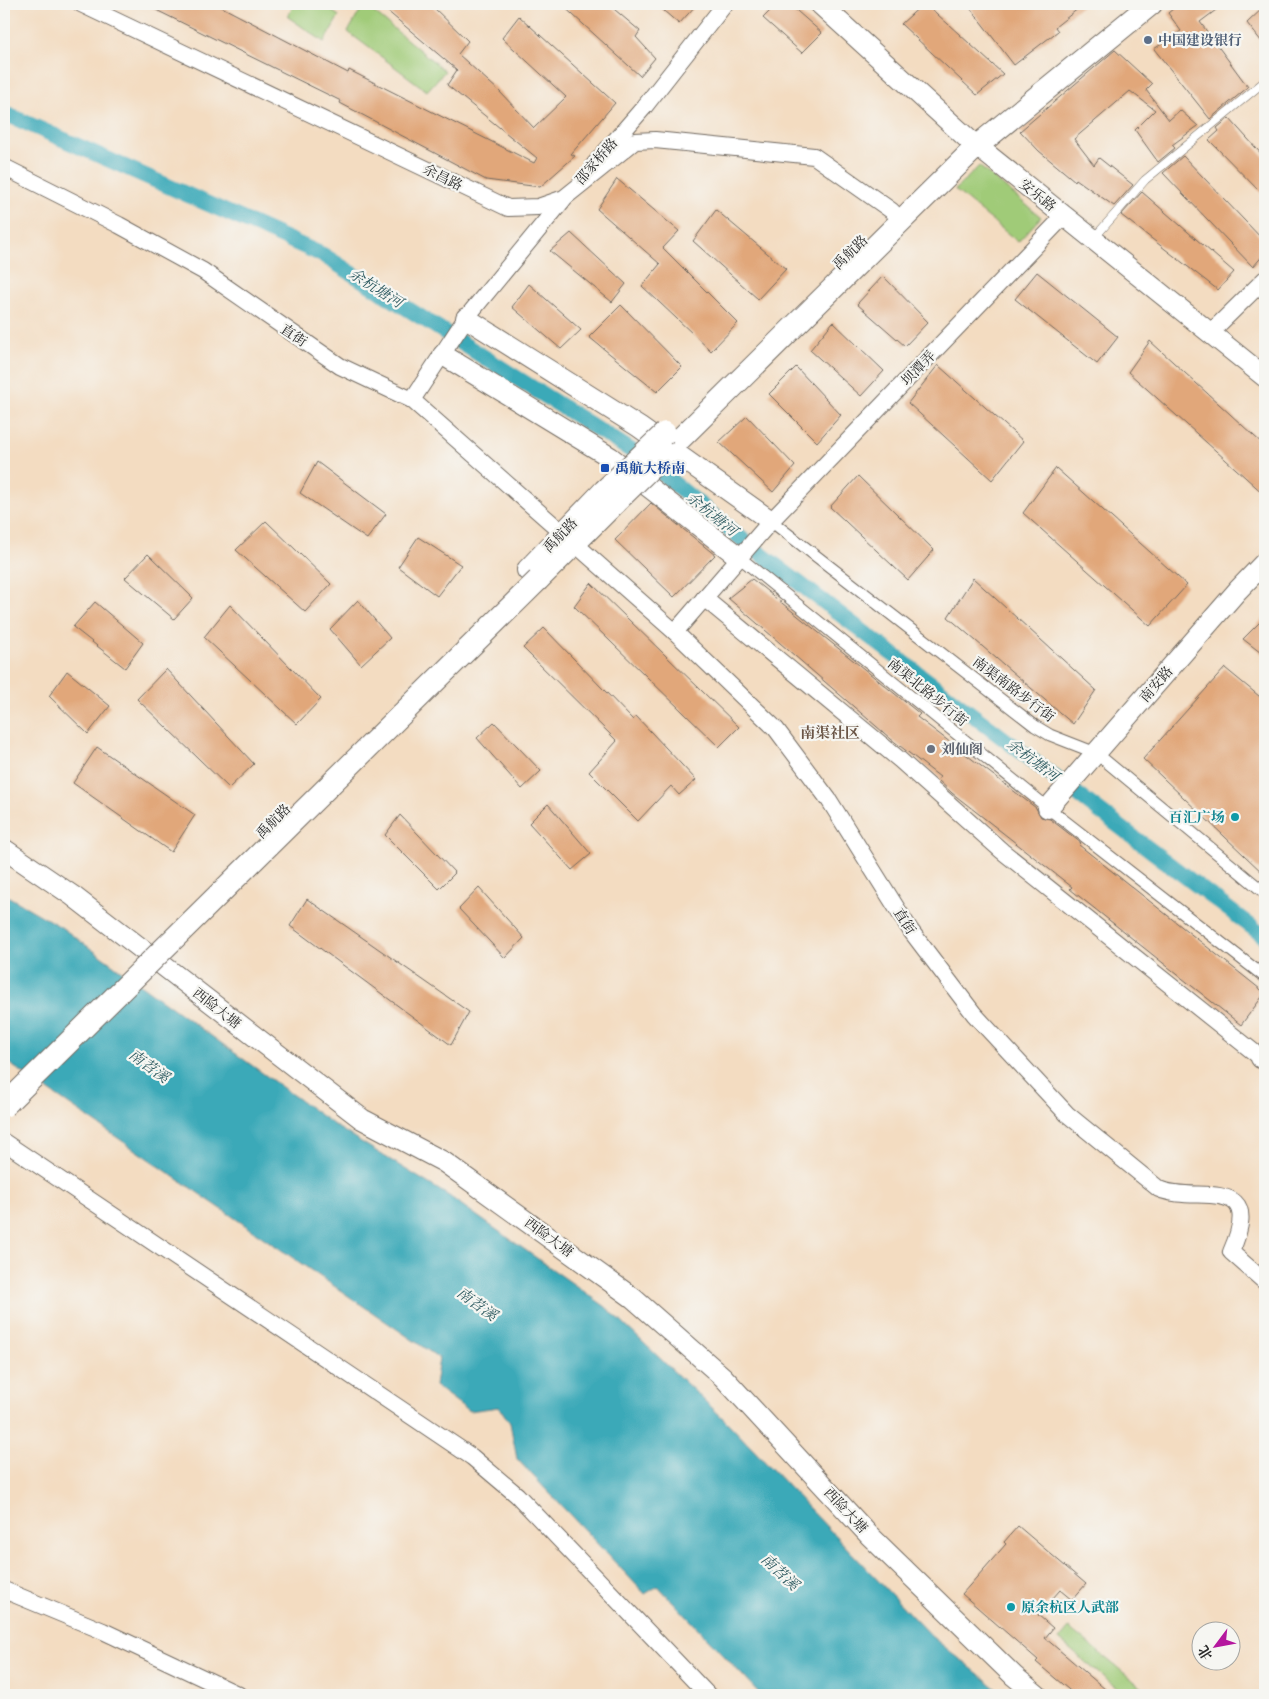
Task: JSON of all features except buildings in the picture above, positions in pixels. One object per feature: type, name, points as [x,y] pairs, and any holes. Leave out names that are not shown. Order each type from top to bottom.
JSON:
[{"type":"main road","name":"禹航路","points":[[671,438],[892,211],[1136,4]]},
{"type":"main road","name":"禹航路","points":[[4,1088],[533,575],[610,496],[972,142],[1151,4]]},
{"type":"main road","points":[[4,1106],[533,575]]},
{"type":"street","name":"余昌路","points":[[81,4],[508,208],[538,208],[564,198],[635,141],[655,140],[814,156],[892,211]]},
{"type":"street","name":"邵家桥路","points":[[412,400],[466,318],[564,198],[645,106],[725,4]]},
{"type":"street","name":"安乐路","points":[[820,4],[972,142],[1265,377]]},
{"type":"street","name":"直街","points":[[4,167],[119,225],[203,271],[340,366],[412,400],[569,538],[675,632],[776,729],[829,800],[911,931],[974,1014],[1067,1114],[1159,1189],[1171,1194],[1210,1193],[1232,1201],[1239,1209],[1240,1217],[1239,1228],[1231,1252],[1265,1282]]},
{"type":"street","name":"坝潭弄","points":[[675,632],[771,521],[1064,216]]},
{"type":"street","points":[[1210,333],[1265,279]]},
{"type":"street","points":[[466,318],[639,427],[771,521]]},
{"type":"street","points":[[443,355],[610,458],[741,555]]},
{"type":"street","name":"南渠南路步行街","points":[[771,521],[1035,726],[1094,756],[1265,893]]},
{"type":"street","name":"南渠北路步行街","points":[[741,555],[1048,808],[1265,977]]},
{"type":"street","name":"南安路","points":[[1048,808],[1238,590],[1265,562]]},
{"type":"street","points":[[704,598],[900,760],[1002,851],[1264,1058]]},
{"type":"street","name":"西险大塘","points":[[4,849],[73,896],[362,1119],[444,1162],[633,1298],[723,1377],[869,1535],[1014,1676],[1037,1695]]},
{"type":"street","points":[[4,1142],[472,1458],[517,1496],[708,1695]]},
{"type":"street","points":[[4,1590],[103,1630],[239,1695]]},
{"type":"lane","points":[[1093,239],[1145,180],[1265,81]]},
{"type":"green space","points":[[294,4],[322,4],[339,16],[324,42],[288,17]]},
{"type":"green space","points":[[364,4],[445,71],[427,91],[348,32]]},
{"type":"green space","points":[[979,166],[1041,217],[1018,242],[955,190]]},
{"type":"green space","points":[[1069,1628],[1151,1695],[1125,1695],[1059,1640]]},
{"type":"water","name":"南苕溪","points":[[4,894],[61,927],[337,1127],[449,1196],[606,1307],[727,1422],[931,1636],[1005,1695],[761,1695],[658,1586],[645,1594],[517,1459],[510,1423],[499,1407],[469,1411],[435,1386],[439,1358],[4,1060]]},
{"type":"waterway","name":"余杭塘河","points":[[4,113],[323,255],[643,458],[749,545],[1265,937]]},
{"type":"place","name":"中国建设银行","points":[[1148,40]]},
{"type":"place","name":"禹航大桥南","points":[[605,468]]},
{"type":"place","name":"刘仙阁","points":[[931,749]]},
{"type":"place","name":"百汇广场","points":[[1235,817]]},
{"type":"place","name":"原余杭区人武部","points":[[1011,1607]]},
{"type":"district","name":"南渠社区","points":[[830,733]]}]
